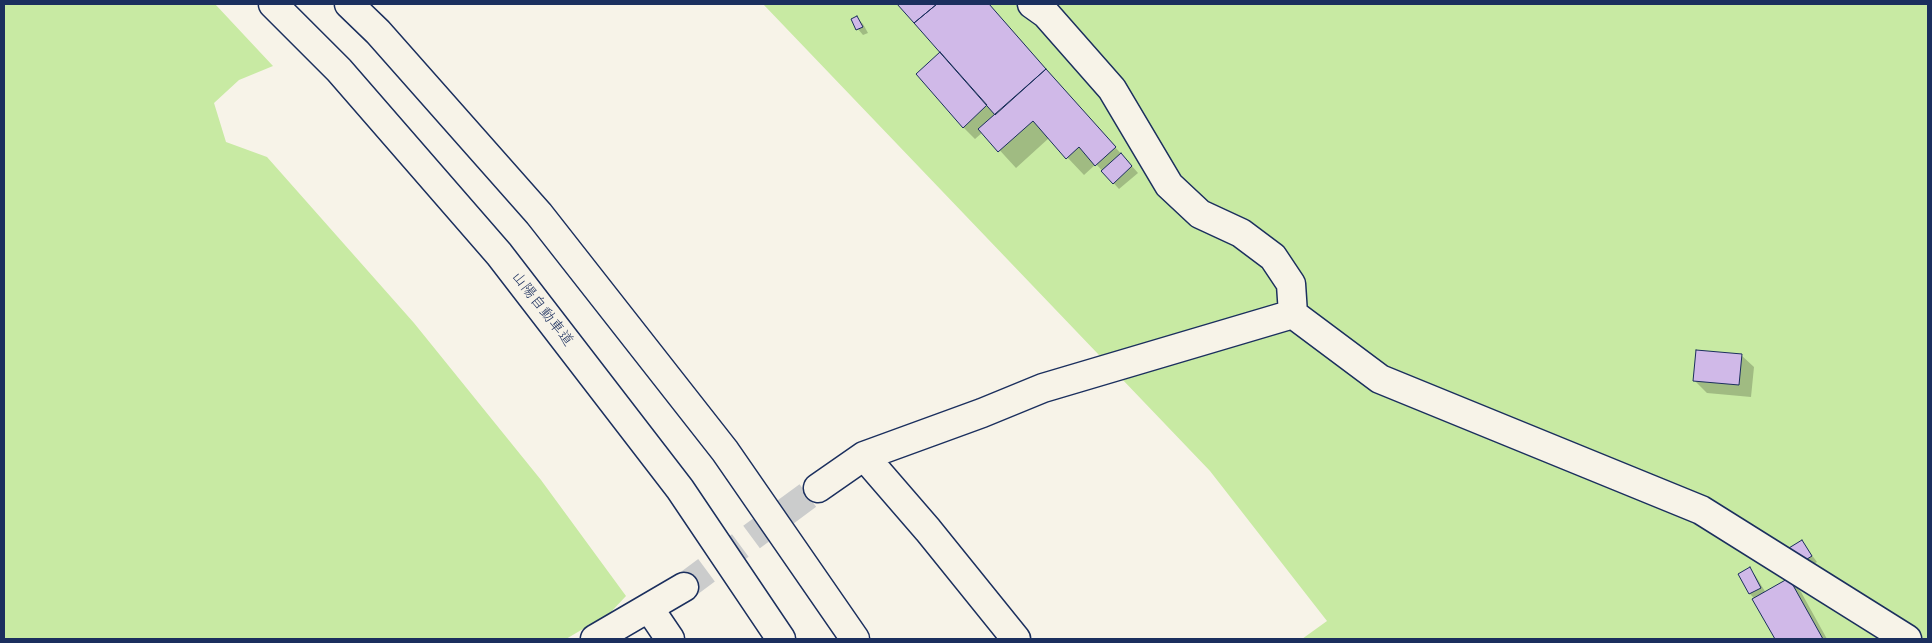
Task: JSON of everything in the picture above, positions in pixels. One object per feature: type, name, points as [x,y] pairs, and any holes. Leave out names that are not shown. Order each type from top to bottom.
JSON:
[{"type":"main road","name":"山陽自動車道","points":[[273,4],[338,70],[499,254],[680,489],[781,639]]},
{"type":"main road","points":[[350,4],[378,32],[539,214],[725,451],[855,639]]},
{"type":"main road","points":[[1032,4],[1046,14],[1112,89],[1169,185],[1200,214],[1241,233],[1273,257],[1291,284],[1294,314],[1380,379],[1701,510],[1907,639]]},
{"type":"main road","points":[[818,488],[864,456],[982,413],[1043,388],[1294,314]]},
{"type":"main road","points":[[864,456],[928,530],[1016,639]]},
{"type":"main road","points":[[595,639],[684,587]]},
{"type":"main road","points":[[649,608],[670,639]]},
{"type":"green space","points":[[4,4],[215,4],[273,66],[239,80],[214,103],[226,142],[267,157],[414,323],[541,480],[626,596],[610,613],[566,639],[4,639]]},
{"type":"green space","points":[[763,4],[1928,4],[1928,639],[1302,639],[1327,621],[1210,471]]},
{"type":"building","points":[[897,4],[937,4],[914,23]]},
{"type":"building","points":[[937,4],[989,4],[1046,69],[995,115],[914,23]]},
{"type":"building","points":[[857,16],[863,27],[856,30],[851,19]]},
{"type":"building","points":[[940,52],[987,105],[963,128],[916,74]]},
{"type":"building","points":[[1046,69],[1116,147],[1095,166],[1079,147],[1066,159],[1033,121],[998,152],[978,129]]},
{"type":"building","points":[[1121,153],[1132,166],[1113,184],[1101,171]]},
{"type":"building","points":[[1696,350],[1742,354],[1739,385],[1693,381]]},
{"type":"building","points":[[1802,540],[1812,556],[1794,567],[1784,551]]},
{"type":"building","points":[[1750,567],[1761,588],[1749,594],[1738,574]]},
{"type":"building","points":[[1789,578],[1823,639],[1775,639],[1752,599]]},
{"type":"tunnel","points":[[684,587],[818,488]]}]
